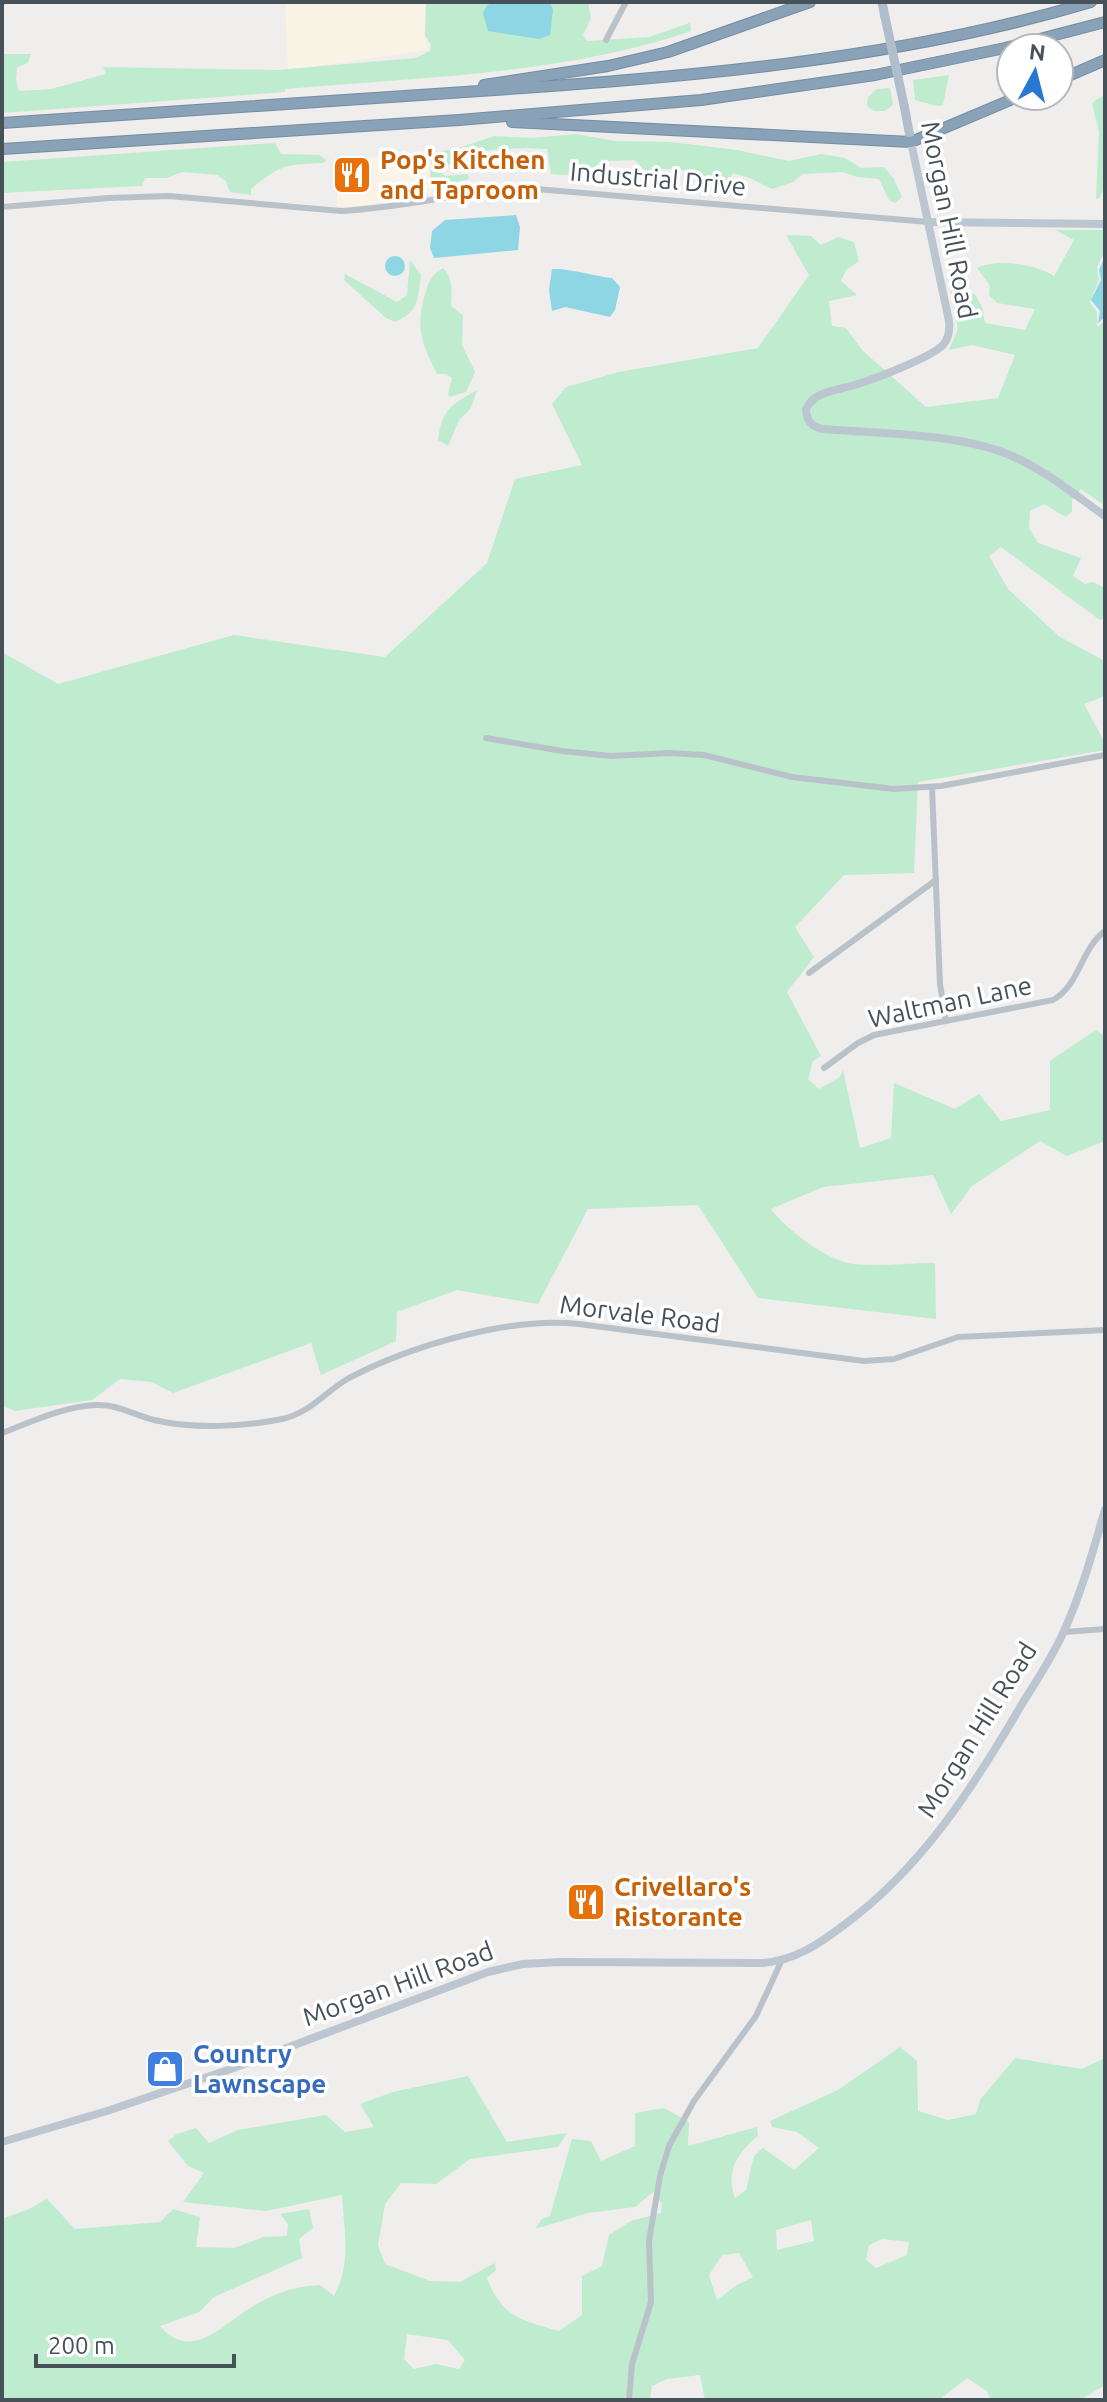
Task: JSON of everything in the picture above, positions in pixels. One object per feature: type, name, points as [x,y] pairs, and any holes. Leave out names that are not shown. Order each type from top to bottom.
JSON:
[{"type":"highway","points":[[411,96],[608,66],[668,52],[810,2]]},
{"type":"highway","points":[[2,123],[650,79],[754,68],[914,43],[1091,2]]},
{"type":"highway","points":[[2,149],[459,120],[701,100],[803,87],[950,61],[1105,22]]},
{"type":"highway","points":[[1075,73],[1105,60]]},
{"type":"highway","points":[[459,120],[576,123],[911,142],[995,107]]},
{"type":"main road","name":"Morgan Hill Road","points":[[882,2],[949,321],[946,340],[937,350],[917,359],[859,384],[814,397],[806,409],[809,421],[823,429],[956,442],[998,451],[1031,465],[1105,516]]},
{"type":"main road","points":[[929,222],[1105,224]]},
{"type":"main road","name":"Morgan Hill Road","points":[[2,2142],[228,2070],[488,1972],[523,1964],[560,1962],[781,1962],[803,1953],[852,1920],[887,1889],[937,1835],[984,1769],[1064,1632],[1105,1510]]},
{"type":"street","points":[[606,40],[626,2]]},
{"type":"street","name":"Industrial Drive","points":[[2,207],[169,196],[341,211],[366,210],[480,191],[524,188],[929,222]]},
{"type":"street","points":[[486,738],[611,756],[695,754],[799,778],[890,788],[932,787],[1105,755]]},
{"type":"street","points":[[932,787],[940,984],[946,1021]]},
{"type":"street","points":[[809,973],[936,880]]},
{"type":"street","name":"Waltman Lane","points":[[824,1068],[870,1036],[1040,1004],[1057,998],[1071,985],[1091,945],[1105,931]]},
{"type":"street","name":"Morvale Road","points":[[2,1433],[73,1409],[97,1405],[119,1407],[170,1423],[209,1425],[282,1419],[309,1408],[348,1379],[395,1358],[468,1336],[538,1322],[589,1325],[864,1361],[894,1359],[953,1338],[1105,1330]]},
{"type":"street","points":[[1064,1632],[1105,1629]]},
{"type":"street","points":[[629,2400],[632,2364],[651,2302],[649,2241],[660,2176],[669,2146],[696,2098],[756,2016],[781,1962]]},
{"type":"shaded area","points":[[285,2],[426,2],[424,36],[428,50],[288,70]]},
{"type":"shaded area","points":[[426,153],[432,194],[361,206],[337,206],[338,160]]},
{"type":"green space","points":[[426,2],[588,2],[591,18],[583,35],[587,41],[649,37],[690,23],[691,31],[642,46],[542,66],[285,89],[285,92],[2,113],[2,54],[31,54],[28,63],[17,67],[19,91],[51,89],[106,74],[103,67],[276,70],[416,58],[430,51],[431,45],[425,35]]},
{"type":"green space","points":[[949,75],[943,105],[915,100],[913,80]]},
{"type":"green space","points":[[890,88],[893,105],[885,111],[874,111],[867,106],[868,97],[877,89]]},
{"type":"green space","points":[[1105,94],[1105,185],[1100,198],[1096,199],[1099,132],[1092,103]]},
{"type":"green space","points":[[576,134],[615,141],[671,142],[737,150],[789,161],[821,154],[845,158],[861,168],[884,167],[894,179],[902,197],[895,203],[889,200],[879,179],[843,172],[803,174],[793,182],[772,189],[733,173],[727,185],[684,171],[645,171],[635,160],[601,161],[579,175],[551,174],[547,149],[535,148],[474,153],[449,164],[441,173],[446,176],[468,174],[469,179],[434,187],[430,185],[431,161],[425,156],[433,152],[456,149],[494,136],[531,138]]},
{"type":"green space","points":[[275,143],[281,154],[319,155],[326,160],[277,170],[251,189],[251,195],[230,192],[226,181],[217,175],[182,172],[166,178],[145,178],[142,186],[2,193],[2,162]]},
{"type":"green space","points":[[1055,230],[1105,230],[1105,251],[1097,267],[1099,279],[1090,303],[1097,312],[1097,327],[1105,321],[1105,506],[1081,489],[1072,500],[1072,512],[1066,517],[1044,504],[1030,511],[1029,528],[1038,543],[1081,558],[1073,576],[1085,584],[1093,582],[1105,588],[1105,618],[1100,620],[1001,547],[989,556],[1008,589],[1060,637],[1105,661],[1105,696],[1084,704],[1105,743],[1105,750],[918,782],[914,873],[844,875],[795,927],[814,957],[787,992],[821,1056],[813,1061],[808,1079],[819,1089],[840,1077],[843,1070],[860,1148],[891,1138],[894,1083],[955,1109],[979,1094],[1001,1121],[1050,1110],[1050,1061],[1096,1030],[1105,1036],[1105,1141],[1067,1156],[1040,1141],[972,1186],[951,1214],[933,1175],[823,1187],[771,1209],[808,1243],[842,1261],[873,1265],[935,1263],[936,1319],[758,1298],[698,1205],[588,1209],[538,1304],[457,1290],[397,1312],[396,1341],[321,1375],[311,1343],[173,1393],[152,1382],[120,1379],[92,1400],[15,1411],[2,1406],[2,652],[58,684],[234,635],[385,657],[487,563],[515,479],[582,465],[552,404],[566,387],[619,372],[758,348],[809,275],[786,235],[811,236],[821,245],[838,237],[854,242],[859,261],[846,270],[841,281],[857,295],[829,301],[832,326],[846,328],[862,350],[926,407],[998,398],[1015,355],[972,345],[949,350],[958,329],[948,278],[959,278],[962,294],[975,294],[985,323],[1025,330],[1035,309],[997,303],[989,295],[990,286],[977,268],[995,263],[1016,264],[1037,268],[1054,276],[1074,240]]},
{"type":"green space","points":[[410,260],[421,275],[418,298],[409,314],[395,322],[386,318],[344,280],[345,274],[397,302],[407,295]]},
{"type":"green space","points":[[443,268],[450,281],[451,306],[463,315],[462,345],[475,372],[466,392],[450,397],[452,378],[437,374],[420,327],[428,285]]},
{"type":"green space","points":[[477,390],[471,408],[459,420],[448,446],[438,440],[442,421],[449,409]]},
{"type":"green space","points":[[900,2047],[917,2061],[918,2111],[948,2120],[976,2114],[980,2100],[1015,2058],[1082,2069],[1105,2058],[1105,2385],[1080,2400],[991,2400],[987,2391],[967,2378],[939,2400],[705,2400],[700,2375],[667,2379],[652,2386],[650,2400],[2,2400],[2,2219],[47,2199],[75,2229],[160,2222],[173,2209],[200,2217],[196,2247],[234,2248],[263,2237],[287,2236],[288,2224],[280,2214],[309,2209],[313,2228],[299,2239],[302,2258],[214,2297],[199,2312],[160,2326],[172,2337],[196,2341],[255,2305],[286,2291],[320,2285],[334,2296],[345,2259],[342,2195],[266,2211],[183,2202],[204,2173],[188,2166],[168,2141],[177,2134],[196,2128],[209,2143],[238,2130],[326,2115],[345,2132],[374,2127],[360,2104],[393,2092],[468,2076],[507,2142],[567,2133],[558,2147],[470,2159],[436,2184],[401,2183],[385,2204],[378,2245],[385,2264],[430,2281],[460,2282],[495,2263],[496,2270],[487,2278],[499,2302],[524,2320],[559,2331],[582,2315],[582,2276],[602,2266],[609,2235],[631,2221],[661,2213],[662,2204],[653,2192],[635,2207],[588,2213],[535,2229],[542,2219],[550,2216],[572,2139],[591,2141],[601,2161],[635,2146],[635,2113],[664,2108],[689,2122],[688,2146],[757,2127],[758,2136],[735,2163],[732,2189],[735,2198],[746,2190],[754,2156],[763,2148],[794,2170],[819,2148],[797,2132],[772,2127],[770,2121],[838,2090]],"holes":[[[811,2220],[814,2241],[777,2250],[776,2230]],[[882,2239],[909,2242],[907,2255],[876,2268],[866,2260],[869,2245]],[[739,2253],[753,2277],[717,2300],[709,2275],[722,2255]],[[407,2334],[448,2340],[465,2360],[459,2369],[436,2364],[414,2369],[404,2359]]]},
{"type":"water","points":[[498,2],[550,2],[553,10],[550,35],[539,39],[488,31],[483,13],[487,5]]},
{"type":"water","points":[[516,215],[520,227],[518,250],[434,258],[430,248],[432,231],[445,220]]},
{"type":"water","points":[[395,256],[402,259],[405,266],[402,273],[395,276],[388,273],[385,266],[388,259]]},
{"type":"water","points":[[1105,256],[1105,317],[1098,323],[1100,311],[1091,300],[1101,280],[1099,270]]},
{"type":"water","points":[[552,269],[612,278],[620,287],[615,310],[610,317],[565,307],[552,311],[549,290]]},
{"type":"place","name":"Pop's Kitchen and Taproom","points":[[352,175]]},
{"type":"place","name":"Crivellaro's Ristorante","points":[[586,1902]]},
{"type":"place","name":"Country Lawnscape","points":[[165,2069]]}]
